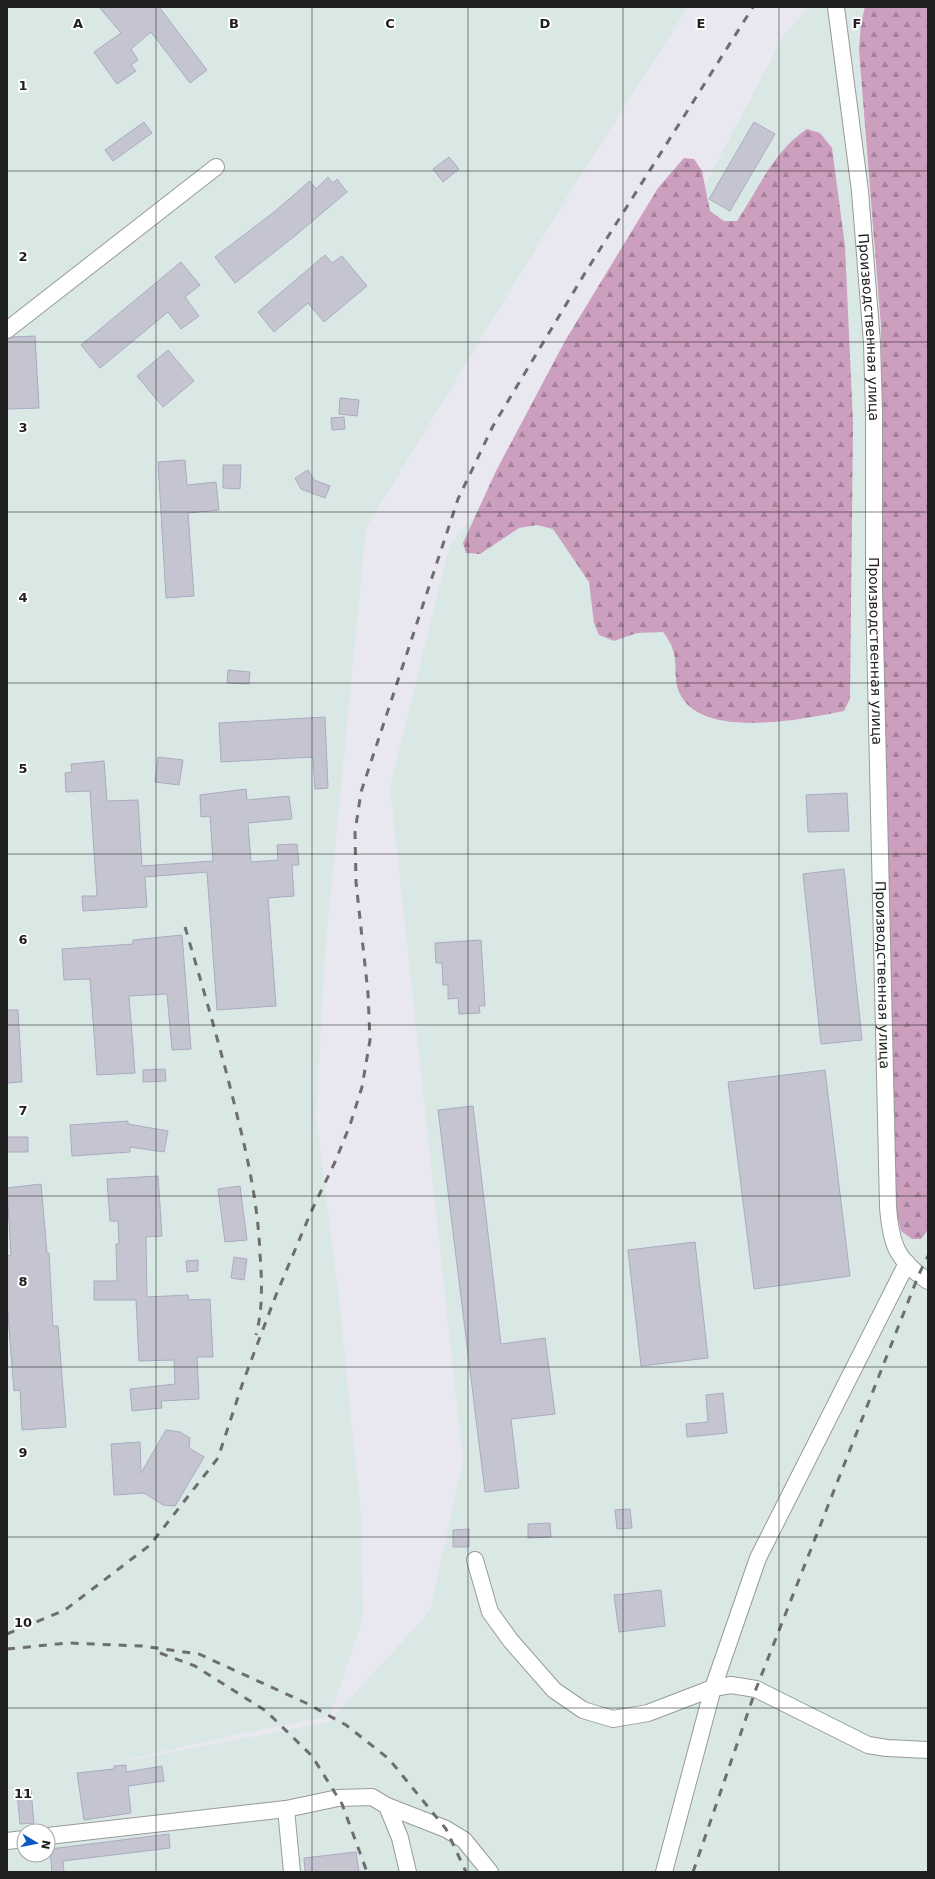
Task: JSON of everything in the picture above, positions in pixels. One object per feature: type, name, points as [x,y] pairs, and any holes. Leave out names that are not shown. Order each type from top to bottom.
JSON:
[{"type":"street","name":"Производственная улица","points":[[836,7],[860,191],[870,296],[874,412],[874,591],[888,1207],[890,1232],[896,1249],[911,1268],[928,1281]]},
{"type":"street","points":[[7,330],[216,167]]},
{"type":"street","points":[[664,1872],[713,1688],[758,1558],[907,1263]]},
{"type":"street","points":[[475,1560],[490,1612],[511,1640],[554,1690],[583,1710],[613,1719],[648,1713],[713,1688],[731,1685],[756,1689],[868,1745],[887,1748],[928,1750]]},
{"type":"street","points":[[56,1835],[286,1809],[338,1798],[372,1797],[387,1806],[446,1830],[464,1840],[490,1872]]},
{"type":"street","points":[[387,1806],[400,1838],[408,1872]]},
{"type":"street","points":[[286,1809],[292,1872]]},
{"type":"shaded area","points":[[7,7],[688,7],[567,197],[366,528],[325,952],[316,1116],[338,1290],[361,1515],[363,1618],[330,1716],[248,1732],[95,1767],[329,1722],[430,1611],[463,1461],[390,786],[450,545],[563,409],[684,225],[784,35],[809,7],[928,7],[928,1872],[7,1872]]},
{"type":"green space","points":[[865,7],[928,7],[928,1230],[921,1239],[912,1239],[901,1231],[896,1211],[883,624],[881,326],[859,50],[861,23]]},
{"type":"green space","points":[[807,129],[820,133],[832,148],[845,246],[853,423],[850,699],[844,711],[780,721],[754,723],[730,722],[708,717],[690,707],[677,687],[674,652],[663,632],[637,633],[614,641],[599,635],[594,623],[589,582],[553,529],[537,525],[519,528],[480,554],[466,553],[463,543],[496,471],[565,341],[658,188],[684,158],[694,159],[702,171],[710,211],[724,221],[737,221],[776,159],[795,138]]},
{"type":"building","points":[[99,7],[159,7],[207,70],[190,83],[151,32],[131,49],[138,60],[131,65],[136,71],[117,84],[94,52],[121,33]]},
{"type":"building","points":[[144,122],[152,133],[113,161],[105,150]]},
{"type":"building","points":[[754,122],[775,134],[730,211],[709,199]]},
{"type":"building","points":[[449,157],[459,169],[443,182],[433,169]]},
{"type":"building","points":[[328,177],[333,183],[337,179],[347,192],[296,235],[235,283],[215,257],[274,212],[310,181],[316,189]]},
{"type":"building","points":[[325,255],[332,263],[342,256],[367,286],[324,322],[308,303],[274,332],[258,312]]},
{"type":"building","points":[[181,262],[200,285],[185,297],[199,316],[181,329],[168,312],[100,368],[81,345]]},
{"type":"building","points":[[35,336],[39,408],[7,409],[7,339],[13,337]]},
{"type":"building","points":[[168,350],[194,381],[163,407],[137,376]]},
{"type":"building","points":[[340,398],[359,400],[357,416],[339,414]]},
{"type":"building","points":[[344,417],[345,429],[332,430],[331,418]]},
{"type":"building","points":[[185,460],[187,485],[216,482],[219,510],[188,513],[194,596],[166,598],[158,462]]},
{"type":"building","points":[[223,465],[241,465],[240,489],[223,488]]},
{"type":"building","points":[[308,470],[314,480],[330,486],[325,498],[301,489],[295,478]]},
{"type":"building","points":[[228,670],[250,672],[249,684],[227,683]]},
{"type":"building","points":[[325,717],[328,788],[315,789],[313,757],[221,762],[219,723]]},
{"type":"building","points":[[158,757],[183,760],[179,785],[155,782]]},
{"type":"building","points":[[104,761],[107,801],[138,800],[142,866],[213,861],[210,816],[201,817],[200,795],[246,789],[247,800],[289,796],[292,819],[248,823],[251,862],[278,860],[277,845],[297,844],[299,865],[292,865],[294,896],[268,898],[276,1006],[217,1010],[207,872],[145,877],[147,907],[83,911],[82,896],[97,896],[90,791],[66,792],[65,773],[72,772],[71,764]]},
{"type":"building","points":[[847,793],[849,831],[808,832],[806,795]]},
{"type":"building","points":[[844,869],[862,1040],[821,1044],[803,874]]},
{"type":"building","points":[[182,935],[191,1049],[172,1050],[167,994],[129,996],[135,1073],[97,1075],[90,979],[64,980],[62,949],[133,944],[133,940]]},
{"type":"building","points":[[481,940],[485,1006],[479,1006],[480,1013],[459,1014],[458,998],[448,999],[448,985],[443,985],[442,963],[436,963],[435,943]]},
{"type":"building","points":[[7,1010],[18,1010],[22,1082],[7,1083]]},
{"type":"building","points":[[165,1069],[166,1081],[143,1082],[143,1070]]},
{"type":"building","points":[[825,1070],[850,1276],[754,1289],[728,1082]]},
{"type":"building","points":[[473,1106],[501,1344],[545,1338],[555,1414],[511,1419],[519,1488],[485,1492],[438,1110]]},
{"type":"building","points":[[128,1121],[128,1124],[168,1131],[164,1152],[130,1147],[130,1152],[72,1156],[70,1125]]},
{"type":"building","points":[[7,1137],[28,1137],[28,1152],[7,1152]]},
{"type":"building","points":[[158,1176],[162,1236],[146,1237],[147,1297],[188,1295],[189,1300],[210,1299],[213,1357],[197,1357],[199,1399],[161,1401],[162,1408],[132,1411],[130,1389],[175,1384],[174,1360],[139,1361],[136,1300],[94,1300],[94,1281],[117,1281],[116,1244],[119,1244],[118,1221],[110,1221],[107,1179]]},
{"type":"building","points":[[41,1184],[47,1253],[49,1253],[53,1326],[58,1326],[66,1427],[22,1430],[20,1390],[14,1391],[7,1303],[7,1256],[11,1255],[7,1188]]},
{"type":"building","points":[[240,1186],[247,1240],[225,1242],[218,1189]]},
{"type":"building","points":[[695,1242],[708,1358],[641,1366],[628,1250]]},
{"type":"building","points":[[234,1257],[247,1259],[244,1280],[231,1278]]},
{"type":"building","points":[[198,1260],[198,1271],[187,1272],[186,1261]]},
{"type":"building","points":[[723,1393],[727,1433],[687,1437],[686,1424],[708,1422],[706,1395]]},
{"type":"building","points":[[166,1430],[180,1432],[190,1438],[189,1448],[204,1457],[175,1506],[163,1505],[144,1493],[114,1495],[111,1444],[140,1442],[141,1473]]},
{"type":"building","points":[[630,1509],[632,1528],[617,1529],[615,1510]]},
{"type":"building","points":[[550,1523],[551,1537],[528,1538],[528,1524]]},
{"type":"building","points":[[469,1529],[469,1547],[453,1547],[453,1530]]},
{"type":"building","points":[[661,1590],[665,1626],[619,1632],[614,1595]]},
{"type":"building","points":[[126,1765],[126,1772],[162,1766],[164,1781],[128,1786],[131,1813],[84,1820],[77,1773],[114,1769],[114,1766]]},
{"type":"building","points":[[31,1790],[34,1823],[20,1823],[17,1791]]},
{"type":"building","points":[[169,1834],[170,1848],[63,1861],[64,1872],[52,1872],[51,1863],[56,1863],[56,1848]]},
{"type":"building","points":[[356,1852],[359,1872],[305,1872],[304,1858]]},
{"type":"railway","points":[[7,1634],[65,1610],[150,1545],[218,1458],[243,1382],[276,1295],[311,1212],[335,1162],[350,1125],[362,1087],[370,1040],[368,993],[356,882],[355,832],[361,792],[458,499],[493,426],[585,273],[753,7]]},
{"type":"railway","points":[[185,927],[224,1065],[252,1182],[259,1236],[261,1274],[261,1305],[256,1335]]},
{"type":"railway","points":[[693,1872],[756,1689],[919,1274],[928,1256]]},
{"type":"railway","points":[[7,1649],[68,1643],[142,1646],[199,1654],[306,1703],[346,1725],[389,1759],[446,1829],[466,1872]]},
{"type":"railway","points":[[160,1653],[195,1666],[266,1711],[312,1756],[342,1804],[367,1872]]}]
